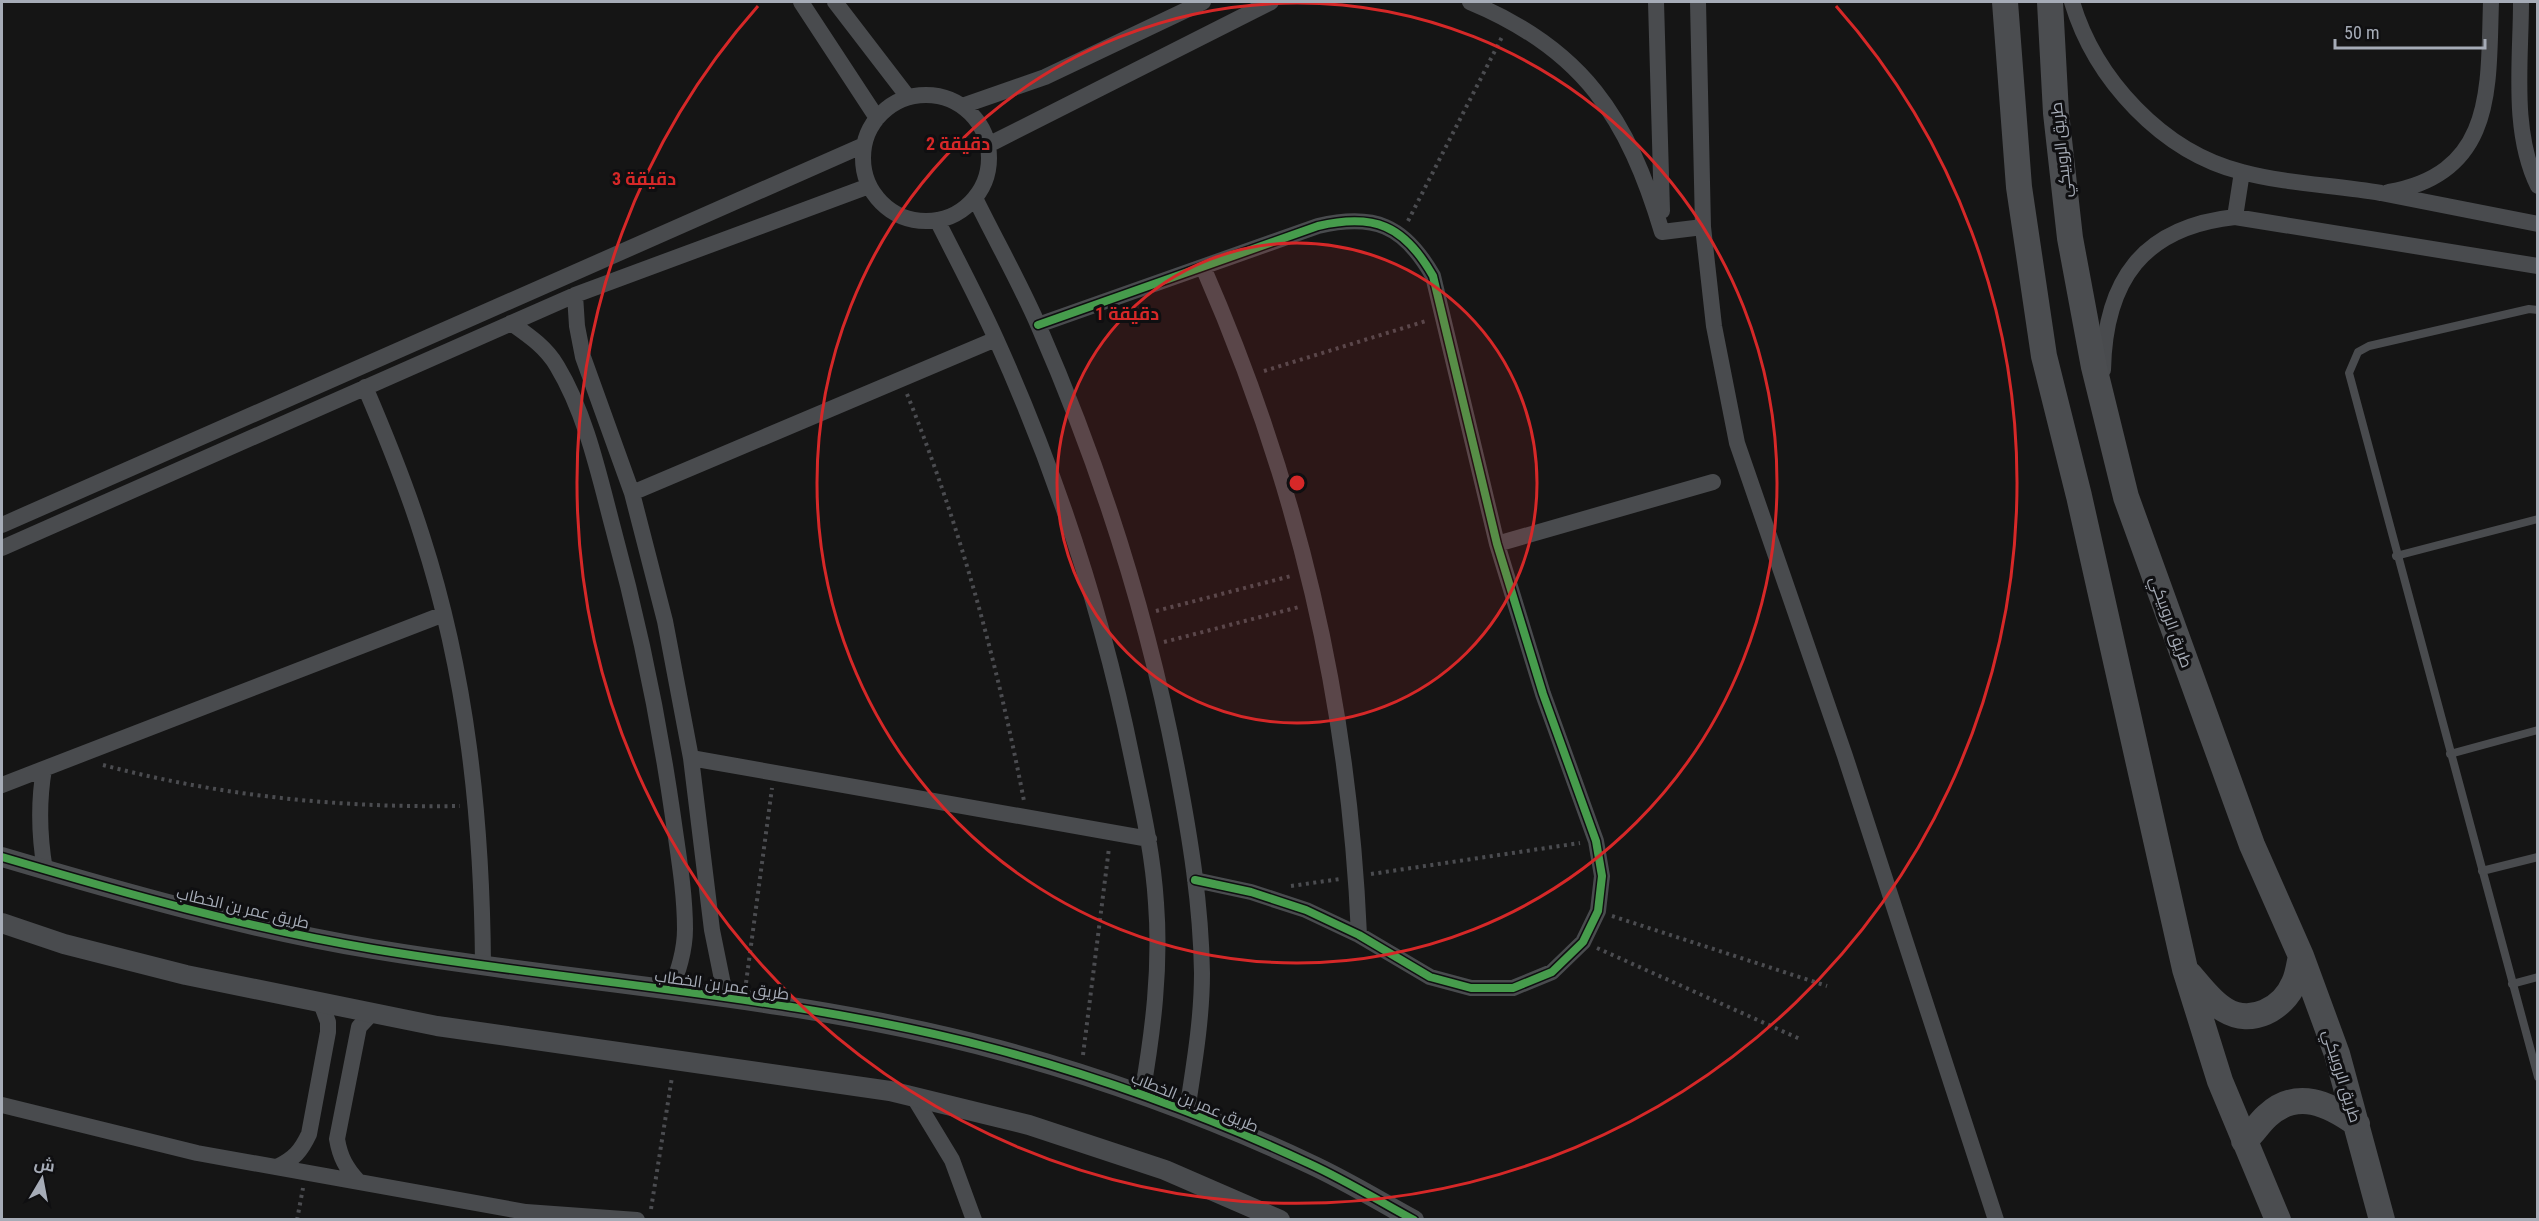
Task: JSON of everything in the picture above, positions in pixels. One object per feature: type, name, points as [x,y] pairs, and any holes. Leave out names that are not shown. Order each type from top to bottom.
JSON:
[{"type":"main road","points":[[2005,2],[2019,187],[2044,356],[2079,496],[2185,969],[2220,1081],[2278,1220]]},
{"type":"main road","name":"طريق الروبيكي","points":[[2050,2],[2056,113],[2070,238],[2103,406],[2126,497],[2252,845],[2301,956],[2337,1054],[2382,1220]]},
{"type":"main road","points":[[2185,969],[2226,1011],[2242,1016],[2256,1016],[2274,1009],[2285,997],[2294,983],[2301,956]]},
{"type":"main road","points":[[2244,1141],[2276,1108],[2291,1103],[2310,1101],[2324,1103],[2357,1124]]},
{"type":"street","points":[[801,2],[877,118]]},
{"type":"street","points":[[835,2],[908,98]]},
{"type":"street","points":[[962,106],[1045,77],[1203,2]]},
{"type":"street","points":[[988,145],[1271,2]]},
{"type":"street","points":[[1470,2],[1510,20],[1567,59],[1602,99],[1622,129],[1642,168],[1662,232]]},
{"type":"street","points":[[1656,2],[1662,232]]},
{"type":"street","points":[[1698,2],[1703,227],[1714,326],[1737,443],[1803,629],[1996,1220]]},
{"type":"street","points":[[2072,2],[2096,58],[2129,101],[2148,120],[2192,151],[2242,172],[2381,193],[2538,224]]},
{"type":"street","points":[[2381,193],[2407,189],[2431,178],[2452,163],[2469,143],[2481,120],[2487,95],[2491,2]]},
{"type":"street","points":[[2521,2],[2522,130],[2527,157],[2538,186]]},
{"type":"street","points":[[926,95],[945,98],[962,106],[974,117],[988,145],[989,164],[985,182],[975,198],[958,212],[937,220],[917,220],[897,214],[881,202],[869,186],[863,166],[864,146],[877,118],[886,109],[908,98],[926,95]]},
{"type":"street","points":[[2,525],[864,146]]},
{"type":"street","points":[[2235,217],[2242,172]]},
{"type":"street","points":[[2,548],[575,295],[869,186]]},
{"type":"street","points":[[975,198],[1038,325],[1086,442],[1130,572],[1165,705],[1200,908],[1202,976],[1198,1043],[1187,1111]]},
{"type":"street","points":[[2103,406],[2104,345],[2108,316],[2118,289],[2134,265],[2154,245],[2179,230],[2206,220],[2235,217],[2538,266]]},
{"type":"street","points":[[1038,325],[1318,226],[1346,219],[1375,223],[1401,235],[1420,253],[1433,276],[1497,544],[1542,694],[1596,841],[1602,876],[1598,911],[1583,942],[1552,972],[1513,988],[1471,988],[1430,977],[1359,935],[1306,910],[1251,892],[1195,880]]},
{"type":"street","points":[[937,220],[996,339],[1043,455],[1086,580],[1122,709],[1149,839],[1156,903],[1157,968],[1153,1032],[1142,1095]]},
{"type":"street","points":[[1662,232],[1703,227]]},
{"type":"street","points":[[1203,267],[1272,440],[1317,602],[1342,738],[1357,876],[1359,935]]},
{"type":"street","points":[[575,295],[577,326],[583,357],[632,494],[664,621],[691,758],[712,930],[735,1000]]},
{"type":"street","points":[[511,323],[543,349],[557,365],[570,393],[606,499],[638,627],[665,760],[683,899],[684,941],[681,962],[671,991]]},
{"type":"street","points":[[632,494],[996,339]]},
{"type":"street","points":[[365,387],[411,505],[444,614],[465,720],[477,806],[482,885],[483,965]]},
{"type":"street","points":[[1497,544],[1713,482]]},
{"type":"street","points":[[2,785],[444,614]]},
{"type":"street","points":[[691,758],[1149,839]]},
{"type":"street","points":[[44,769],[39,802],[39,836],[45,870]]},
{"type":"street","name":"طريق عمر بن الخطاب","points":[[2,857],[153,901],[262,927],[372,949],[735,1000],[914,1030],[1081,1074],[1187,1111],[1312,1165],[1414,1220]]},
{"type":"street","points":[[2,923],[64,944],[186,975],[436,1026],[890,1091],[915,1099],[1029,1125],[1165,1170],[1280,1220]]},
{"type":"street","points":[[277,1167],[291,1160],[303,1148],[309,1134],[328,1032],[328,1022],[321,1003]]},
{"type":"street","points":[[358,1181],[347,1170],[340,1155],[337,1139],[358,1027],[372,1013]]},
{"type":"street","points":[[915,1099],[952,1160],[974,1220]]},
{"type":"street","points":[[2,1105],[197,1153],[358,1181],[533,1216],[637,1220]]},
{"type":"lane","points":[[2538,310],[2529,309],[2369,346],[2358,352],[2349,373],[2396,556],[2538,1077]]},
{"type":"lane","points":[[2396,556],[2538,519]]},
{"type":"lane","points":[[2450,754],[2538,730]]},
{"type":"lane","points":[[2482,871],[2538,857]]},
{"type":"lane","points":[[2512,984],[2538,977]]},
{"type":"path","points":[[1401,235],[1510,20]]},
{"type":"path","points":[[1248,375],[1443,316]]},
{"type":"path","points":[[902,379],[935,464],[974,583],[1010,727],[1027,817]]},
{"type":"path","points":[[1141,615],[1309,571]]},
{"type":"path","points":[[1149,646],[1317,602]]},
{"type":"path","points":[[73,757],[152,778],[232,793],[302,801],[395,807],[477,806]]},
{"type":"path","points":[[735,1000],[774,772]]},
{"type":"path","points":[[1081,1074],[1111,832]]},
{"type":"path","points":[[1287,886],[1596,841]]},
{"type":"path","points":[[1598,911],[1827,986]]},
{"type":"path","points":[[1583,942],[1800,1039]]},
{"type":"path","points":[[650,1220],[675,1059]]},
{"type":"path","points":[[297,1220],[306,1172]]},
{"type":"cycle path","points":[[1038,325],[1318,226],[1338,222],[1371,223],[1399,234],[1411,245],[1433,276],[1497,544],[1543,694],[1596,841],[1602,876],[1598,911],[1583,942],[1552,972],[1513,988],[1471,988],[1430,977],[1359,935],[1306,910],[1251,892],[1195,880]]},
{"type":"cycle path","points":[[2,857],[186,909],[279,931],[451,961],[766,1003],[922,1031],[999,1050],[1118,1086],[1234,1130],[1323,1170],[1414,1220]]}]
